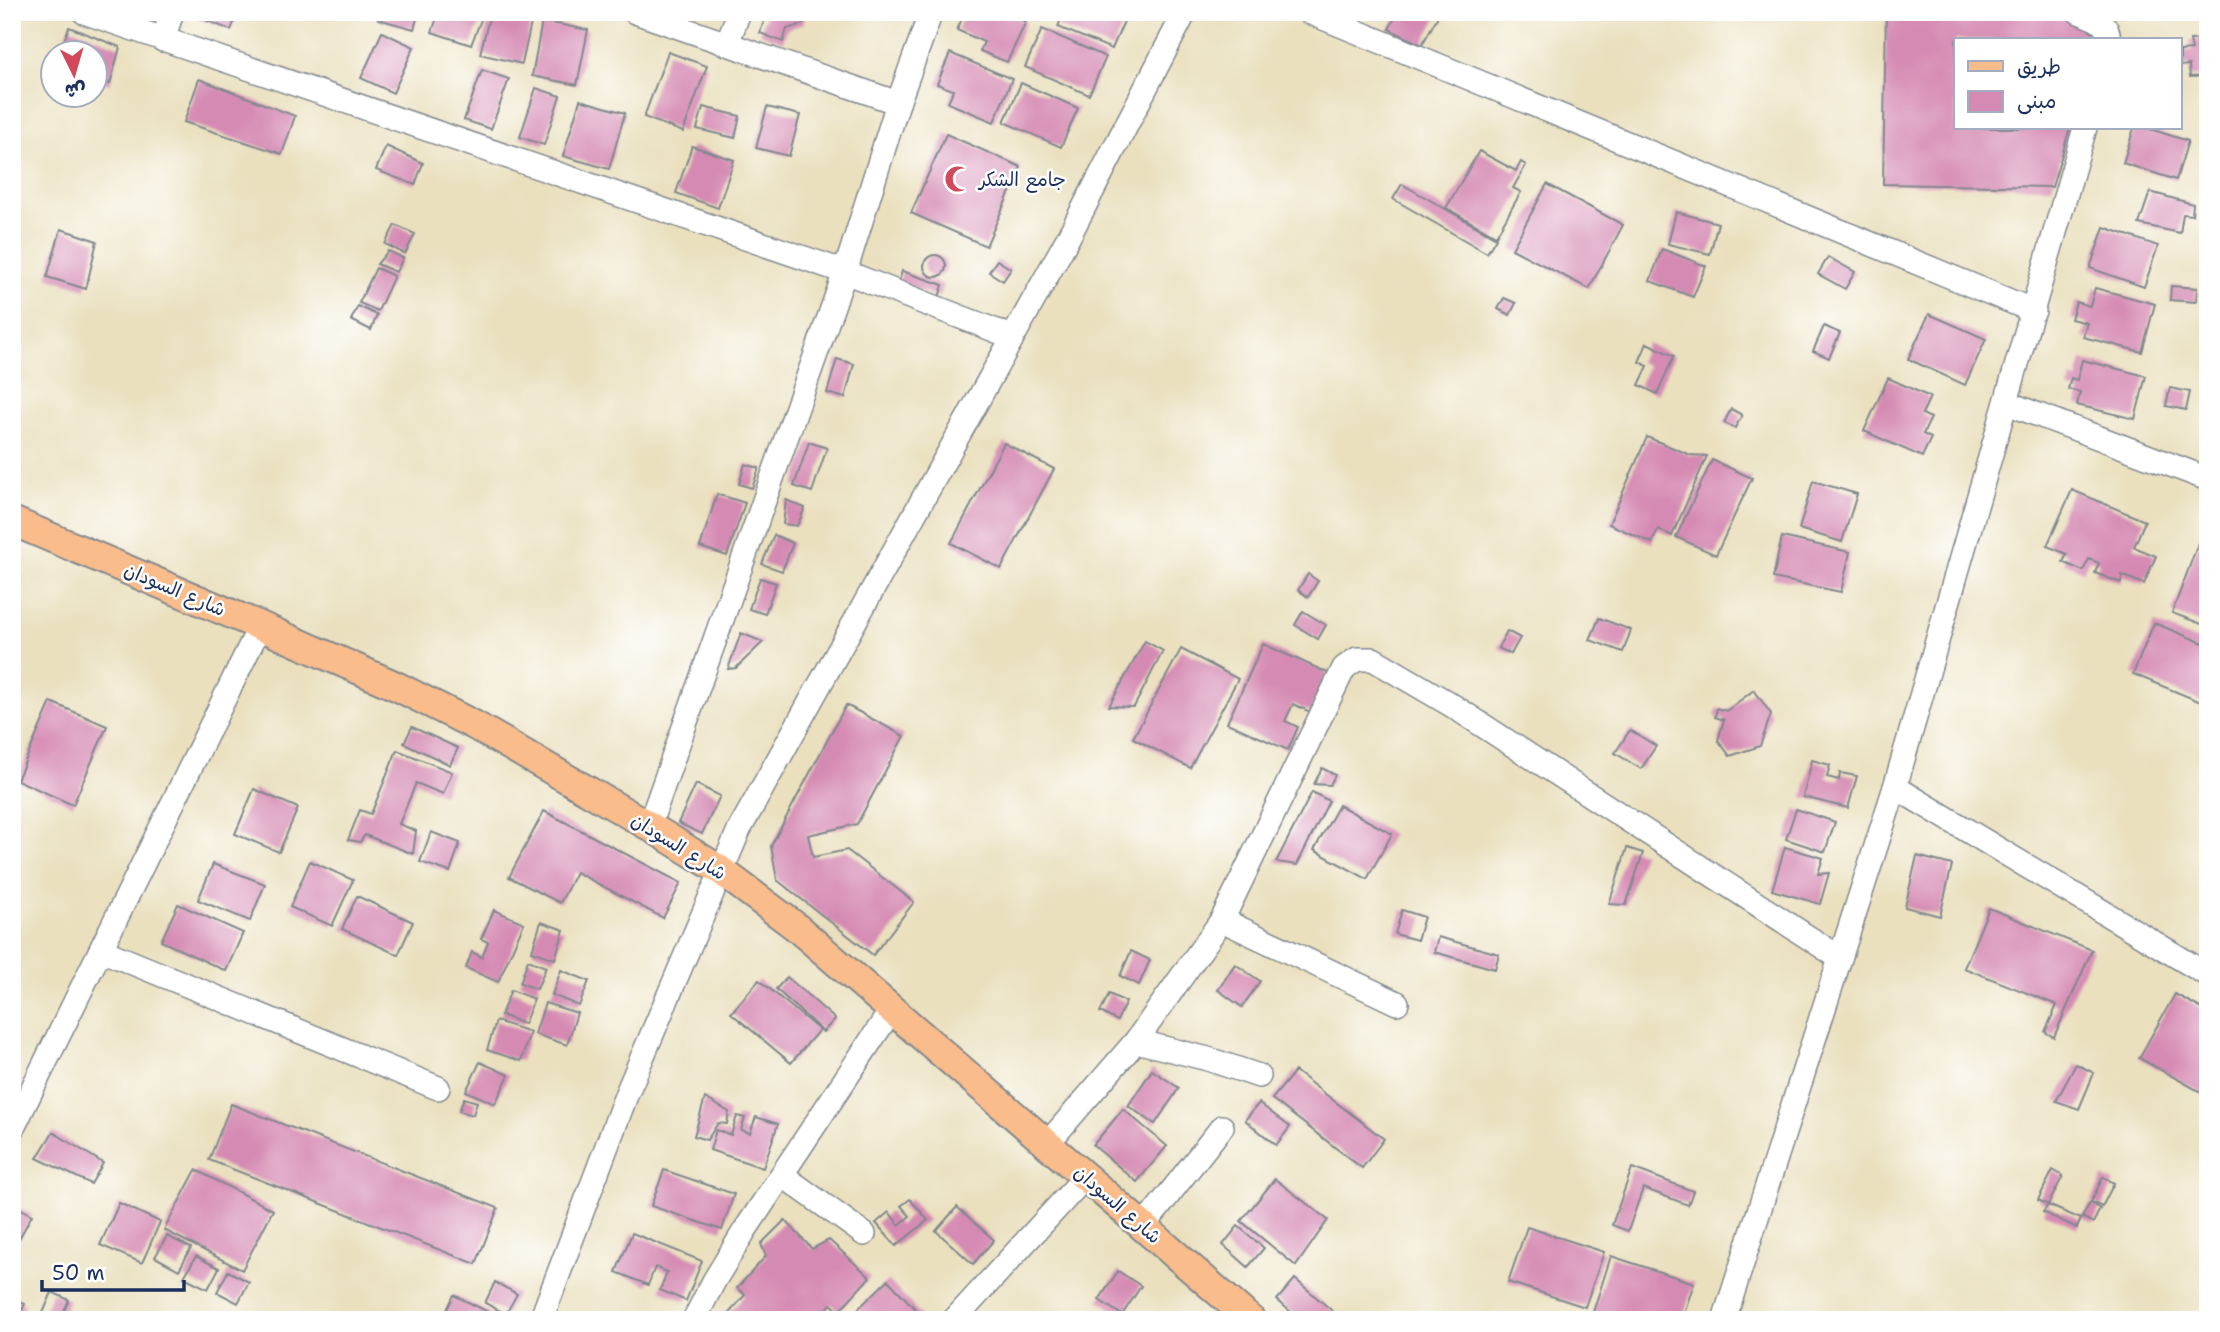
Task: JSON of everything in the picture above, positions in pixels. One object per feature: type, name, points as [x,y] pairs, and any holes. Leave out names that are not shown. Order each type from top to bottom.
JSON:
[{"type":"main road","name":"شارع السودان","points":[[12,521],[396,686],[474,725],[720,870],[795,926],[1251,1320]]},
{"type":"street","points":[[84,12],[845,272],[1012,337]]},
{"type":"street","points":[[163,40],[172,12]]},
{"type":"street","points":[[635,12],[898,103]]},
{"type":"street","points":[[727,44],[738,12]]},
{"type":"street","points":[[649,826],[845,272],[898,103],[931,12]]},
{"type":"street","points":[[541,1320],[627,1093],[739,830],[1068,238],[1185,12]]},
{"type":"street","points":[[1308,12],[2034,311]]},
{"type":"street","points":[[2079,12],[2103,22],[2109,38]]},
{"type":"street","points":[[1724,1320],[1895,787],[2084,130]]},
{"type":"street","points":[[2007,403],[2208,480]]},
{"type":"street","points":[[12,1130],[260,626]]},
{"type":"street","points":[[1047,1144],[1136,1041],[1222,919],[1344,668],[1357,659],[1373,659],[1453,706],[1840,958]]},
{"type":"street","points":[[1895,787],[2208,975]]},
{"type":"street","points":[[1222,919],[1397,1003]]},
{"type":"street","points":[[101,950],[438,1088]]},
{"type":"street","points":[[694,1320],[714,1281],[892,1009]]},
{"type":"street","points":[[1136,1041],[1208,1059],[1259,1076]]},
{"type":"street","points":[[1144,1226],[1222,1127]]},
{"type":"street","points":[[782,1175],[864,1234]]},
{"type":"street","points":[[954,1320],[1086,1176]]},
{"type":"building","points":[[195,12],[238,12],[231,30],[194,16]]},
{"type":"building","points":[[380,12],[419,12],[414,29],[378,19]]},
{"type":"building","points":[[439,12],[484,12],[471,45],[432,32]]},
{"type":"building","points":[[767,12],[803,12],[806,15],[803,24],[787,29],[783,42],[760,33]]},
{"type":"building","points":[[965,12],[1005,12],[1026,22],[1007,62],[980,51],[984,42],[957,30]]},
{"type":"building","points":[[1064,12],[1128,12],[1112,49],[1058,27]]},
{"type":"building","points":[[1398,12],[1439,14],[1422,45],[1389,29]]},
{"type":"building","points":[[1886,12],[2071,12],[2103,22],[2098,38],[1954,38],[1954,130],[2069,130],[2052,187],[1883,184]]},
{"type":"building","points":[[490,14],[531,23],[522,64],[480,54]]},
{"type":"building","points":[[542,21],[588,30],[577,85],[532,76]]},
{"type":"building","points":[[69,27],[97,38],[65,38]]},
{"type":"building","points":[[1042,29],[1106,57],[1089,95],[1025,67]]},
{"type":"building","points":[[382,32],[414,47],[393,93],[361,78]]},
{"type":"building","points":[[2205,33],[2208,33],[2208,76],[2190,77],[2189,65],[2182,66],[2182,51],[2192,50],[2190,40],[2205,39]]},
{"type":"building","points":[[108,42],[120,47],[108,84]]},
{"type":"building","points":[[668,52],[707,66],[683,132],[644,117]]},
{"type":"building","points":[[950,53],[1012,79],[994,122],[948,103],[953,90],[937,84]]},
{"type":"building","points":[[482,70],[509,79],[491,129],[464,120]]},
{"type":"building","points":[[199,79],[295,116],[282,154],[184,122]]},
{"type":"building","points":[[1021,83],[1078,108],[1061,147],[1004,122]]},
{"type":"building","points":[[536,88],[560,96],[544,145],[520,137]]},
{"type":"building","points":[[580,100],[625,113],[609,169],[563,156]]},
{"type":"building","points":[[703,107],[740,116],[735,138],[697,129]]},
{"type":"building","points":[[767,107],[800,115],[789,156],[756,148]]},
{"type":"building","points":[[2133,130],[2153,130],[2188,141],[2176,180],[2123,163]]},
{"type":"building","points":[[946,134],[1021,167],[986,246],[911,213]]},
{"type":"building","points":[[386,146],[423,163],[415,185],[376,170]]},
{"type":"building","points":[[692,146],[734,160],[718,208],[676,193]]},
{"type":"building","points":[[1479,151],[1516,171],[1521,162],[1526,165],[1513,188],[1521,192],[1496,236],[1446,208]]},
{"type":"building","points":[[1402,184],[1496,238],[1487,253],[1393,199]]},
{"type":"building","points":[[1547,184],[1623,225],[1589,289],[1512,249]]},
{"type":"building","points":[[2150,192],[2193,204],[2192,215],[2183,214],[2180,233],[2139,224]]},
{"type":"building","points":[[1676,212],[1718,223],[1710,254],[1668,244]]},
{"type":"building","points":[[395,225],[415,234],[405,254],[385,244]]},
{"type":"building","points":[[2104,227],[2158,246],[2144,287],[2090,268]]},
{"type":"building","points":[[61,229],[97,241],[86,289],[47,277]]},
{"type":"building","points":[[1662,249],[1706,266],[1693,297],[1650,281]]},
{"type":"building","points":[[388,251],[403,258],[396,272],[377,264]]},
{"type":"building","points":[[935,255],[943,258],[946,266],[943,274],[935,277],[927,274],[924,266],[927,258]]},
{"type":"building","points":[[1828,257],[1855,272],[1845,289],[1818,274]]},
{"type":"building","points":[[997,260],[1011,269],[1003,281],[989,272]]},
{"type":"building","points":[[376,268],[394,276],[378,311],[359,303]]},
{"type":"building","points":[[902,271],[943,285],[939,297],[898,284]]},
{"type":"building","points":[[2171,286],[2197,288],[2196,302],[2170,300]]},
{"type":"building","points":[[2095,288],[2155,304],[2142,352],[2083,337],[2087,323],[2071,319],[2076,302],[2090,306]]},
{"type":"building","points":[[1504,298],[1516,303],[1510,315],[1498,309]]},
{"type":"building","points":[[358,306],[377,315],[371,330],[351,320]]},
{"type":"building","points":[[1929,314],[1986,339],[1965,385],[1908,359]]},
{"type":"building","points":[[1824,326],[1840,333],[1829,358],[1813,351]]},
{"type":"building","points":[[1647,343],[1674,356],[1657,394],[1639,385],[1648,366],[1639,362]]},
{"type":"building","points":[[837,359],[854,364],[845,398],[827,393]]},
{"type":"building","points":[[2082,360],[2146,376],[2135,419],[2077,405],[2080,392],[2068,389],[2071,378],[2077,380]]},
{"type":"building","points":[[1888,378],[1930,397],[1922,414],[1931,418],[1923,434],[1931,438],[1922,457],[1864,431]]},
{"type":"building","points":[[2170,388],[2190,392],[2186,410],[2166,406]]},
{"type":"building","points":[[1731,409],[1742,415],[1735,428],[1724,423]]},
{"type":"building","points":[[1647,437],[1690,455],[1707,456],[1672,536],[1658,529],[1652,543],[1609,524]]},
{"type":"building","points":[[809,442],[827,448],[812,492],[794,486]]},
{"type":"building","points":[[1004,443],[1054,469],[1001,569],[951,543]]},
{"type":"building","points":[[1712,460],[1752,478],[1716,555],[1676,537]]},
{"type":"building","points":[[745,464],[759,468],[752,488],[739,484]]},
{"type":"building","points":[[1813,481],[1857,494],[1842,542],[1799,529]]},
{"type":"building","points":[[2072,490],[2145,521],[2134,547],[2156,556],[2144,584],[2122,575],[2121,583],[2095,573],[2099,563],[2089,559],[2083,571],[2063,562],[2067,554],[2047,546]]},
{"type":"building","points":[[717,494],[745,503],[727,556],[700,547]]},
{"type":"building","points":[[786,500],[805,508],[797,526],[783,524]]},
{"type":"building","points":[[2202,533],[2208,535],[2207,626],[2172,613]]},
{"type":"building","points":[[774,535],[793,543],[782,571],[762,564]]},
{"type":"building","points":[[1782,537],[1850,552],[1841,592],[1773,578]]},
{"type":"building","points":[[1308,574],[1318,581],[1308,597],[1298,590]]},
{"type":"building","points":[[760,578],[776,583],[765,614],[749,609]]},
{"type":"building","points":[[1303,611],[1326,625],[1318,639],[1295,625]]},
{"type":"building","points":[[1599,618],[1631,630],[1623,652],[1590,640]]},
{"type":"building","points":[[2154,623],[2203,643],[2208,632],[2208,705],[2133,674]]},
{"type":"building","points":[[1507,631],[1520,638],[1511,654],[1498,648]]},
{"type":"building","points":[[741,633],[763,642],[736,668],[728,669]]},
{"type":"building","points":[[1145,641],[1163,651],[1134,707],[1109,706]]},
{"type":"building","points":[[1263,644],[1328,673],[1310,712],[1293,704],[1285,721],[1298,727],[1288,750],[1227,723]]},
{"type":"building","points":[[1181,649],[1238,679],[1190,768],[1133,738]]},
{"type":"building","points":[[1754,690],[1771,714],[1760,746],[1730,756],[1718,740],[1724,720],[1715,717],[1717,708],[1726,711]]},
{"type":"building","points":[[51,702],[107,726],[73,805],[17,780]]},
{"type":"building","points":[[846,705],[904,736],[857,824],[808,835],[813,857],[847,850],[914,902],[873,955],[777,880],[771,846]]},
{"type":"building","points":[[412,727],[458,748],[450,765],[404,743]]},
{"type":"building","points":[[1630,730],[1656,746],[1641,769],[1615,753]]},
{"type":"building","points":[[397,750],[452,772],[443,794],[416,783],[399,824],[416,831],[413,854],[365,835],[360,842],[348,840],[360,810],[371,814]]},
{"type":"building","points":[[1812,760],[1830,765],[1827,777],[1839,780],[1840,773],[1857,776],[1848,808],[1803,797]]},
{"type":"building","points":[[1322,768],[1335,775],[1330,785],[1314,784]]},
{"type":"building","points":[[696,784],[720,796],[702,834],[678,823]]},
{"type":"building","points":[[254,789],[298,808],[279,852],[235,834]]},
{"type":"building","points":[[1312,792],[1329,801],[1297,865],[1276,862]]},
{"type":"building","points":[[1339,805],[1392,834],[1367,879],[1314,850]]},
{"type":"building","points":[[1796,809],[1835,822],[1825,852],[1786,839]]},
{"type":"building","points":[[544,811],[681,883],[663,918],[576,872],[560,903],[509,877]]},
{"type":"building","points":[[431,832],[460,843],[450,872],[420,862]]},
{"type":"building","points":[[1785,847],[1823,858],[1818,874],[1829,873],[1820,904],[1772,890]]},
{"type":"building","points":[[1627,848],[1643,853],[1626,905],[1609,904]]},
{"type":"building","points":[[1917,856],[1952,865],[1940,916],[1905,907]]},
{"type":"building","points":[[310,861],[353,880],[332,926],[290,907]]},
{"type":"building","points":[[213,864],[265,884],[250,921],[198,900]]},
{"type":"building","points":[[357,896],[413,922],[398,955],[342,929]]},
{"type":"building","points":[[178,904],[243,933],[226,971],[161,941]]},
{"type":"building","points":[[1989,908],[2092,950],[2054,1037],[2045,1032],[2057,1005],[1964,968]]},
{"type":"building","points":[[494,910],[524,923],[498,982],[466,968],[472,952],[482,957],[488,942],[481,939]]},
{"type":"building","points":[[1402,910],[1424,917],[1417,940],[1395,934]]},
{"type":"building","points":[[541,922],[564,930],[555,959],[532,951]]},
{"type":"building","points":[[1438,937],[1499,954],[1495,969],[1434,952]]},
{"type":"building","points":[[1131,951],[1150,960],[1139,985],[1120,976]]},
{"type":"building","points":[[528,960],[546,967],[537,989],[520,983]]},
{"type":"building","points":[[1235,964],[1260,981],[1242,1007],[1218,990]]},
{"type":"building","points":[[561,970],[589,981],[579,1006],[552,995]]},
{"type":"building","points":[[787,977],[835,1019],[823,1032],[776,989]]},
{"type":"building","points":[[759,980],[819,1030],[791,1063],[731,1013]]},
{"type":"building","points":[[511,990],[534,999],[524,1024],[501,1015]]},
{"type":"building","points":[[1109,994],[1126,1002],[1117,1021],[1100,1012]]},
{"type":"building","points":[[2175,994],[2208,1012],[2208,1096],[2139,1058]]},
{"type":"building","points":[[545,1003],[577,1013],[567,1045],[535,1034]]},
{"type":"building","points":[[496,1021],[530,1032],[521,1061],[487,1050]]},
{"type":"building","points":[[480,1062],[509,1075],[495,1104],[466,1091]]},
{"type":"building","points":[[2076,1064],[2094,1073],[2079,1109],[2056,1101]]},
{"type":"building","points":[[1152,1070],[1179,1088],[1155,1124],[1128,1106]]},
{"type":"building","points":[[1295,1071],[1384,1139],[1362,1168],[1272,1099]]},
{"type":"building","points":[[464,1098],[477,1102],[473,1115],[459,1111]]},
{"type":"building","points":[[705,1098],[729,1112],[727,1124],[718,1123],[707,1140],[694,1136]]},
{"type":"building","points":[[1259,1103],[1290,1127],[1276,1145],[1245,1120]]},
{"type":"building","points":[[231,1104],[498,1208],[476,1264],[209,1160]]},
{"type":"building","points":[[1123,1109],[1167,1146],[1137,1182],[1093,1145]]},
{"type":"building","points":[[737,1116],[745,1118],[741,1130],[750,1133],[756,1117],[778,1124],[763,1168],[710,1150],[716,1130],[731,1135]]},
{"type":"building","points":[[53,1132],[103,1163],[91,1184],[37,1158]]},
{"type":"building","points":[[1632,1168],[1693,1191],[1688,1205],[1643,1188],[1628,1231],[1612,1225]]},
{"type":"building","points":[[196,1170],[273,1210],[242,1270],[164,1230]]},
{"type":"building","points":[[664,1170],[734,1194],[722,1230],[651,1206]]},
{"type":"building","points":[[2053,1170],[2063,1176],[2048,1205],[2038,1200]]},
{"type":"building","points":[[2103,1177],[2114,1183],[2102,1207],[2091,1202]]},
{"type":"building","points":[[1275,1179],[1328,1220],[1296,1266],[1241,1221]]},
{"type":"building","points":[[910,1199],[928,1220],[896,1246],[876,1223],[889,1212],[899,1225],[910,1216],[901,1206]]},
{"type":"building","points":[[119,1203],[160,1222],[142,1263],[100,1245]]},
{"type":"building","points":[[2090,1203],[2100,1209],[2093,1223],[2082,1217]]},
{"type":"building","points":[[12,1204],[32,1215],[19,1239],[12,1236]]},
{"type":"building","points":[[2048,1205],[2081,1219],[2077,1228],[2043,1212]]},
{"type":"building","points":[[957,1207],[994,1240],[973,1264],[936,1231]]},
{"type":"building","points":[[785,1220],[812,1249],[829,1240],[870,1277],[839,1311],[831,1304],[827,1309],[834,1315],[830,1320],[723,1320],[745,1295],[737,1288],[766,1256],[761,1244]]},
{"type":"building","points":[[1238,1226],[1264,1248],[1248,1267],[1223,1245]]},
{"type":"building","points":[[1527,1227],[1604,1252],[1585,1307],[1508,1282]]},
{"type":"building","points":[[632,1233],[702,1261],[686,1301],[660,1290],[667,1272],[655,1267],[648,1285],[616,1272]]},
{"type":"building","points":[[167,1236],[191,1248],[179,1270],[155,1257]]},
{"type":"building","points":[[196,1256],[219,1268],[208,1289],[184,1277]]},
{"type":"building","points":[[1611,1256],[1694,1283],[1682,1320],[1618,1320],[1593,1312]]},
{"type":"building","points":[[228,1271],[249,1282],[238,1303],[217,1292]]},
{"type":"building","points":[[1118,1271],[1141,1286],[1122,1315],[1099,1300]]},
{"type":"building","points":[[1295,1279],[1343,1320],[1300,1320],[1277,1300]]},
{"type":"building","points":[[888,1280],[921,1315],[916,1320],[869,1320],[858,1309]]},
{"type":"building","points":[[495,1282],[517,1294],[506,1314],[485,1303]]},
{"type":"building","points":[[52,1292],[69,1300],[60,1320],[40,1320]]},
{"type":"building","points":[[454,1295],[504,1320],[442,1320]]},
{"type":"building","points":[[12,1298],[25,1304],[17,1320],[12,1320]]},
{"type":"place","name":"جامع الشكر","points":[[958,179]]}]
